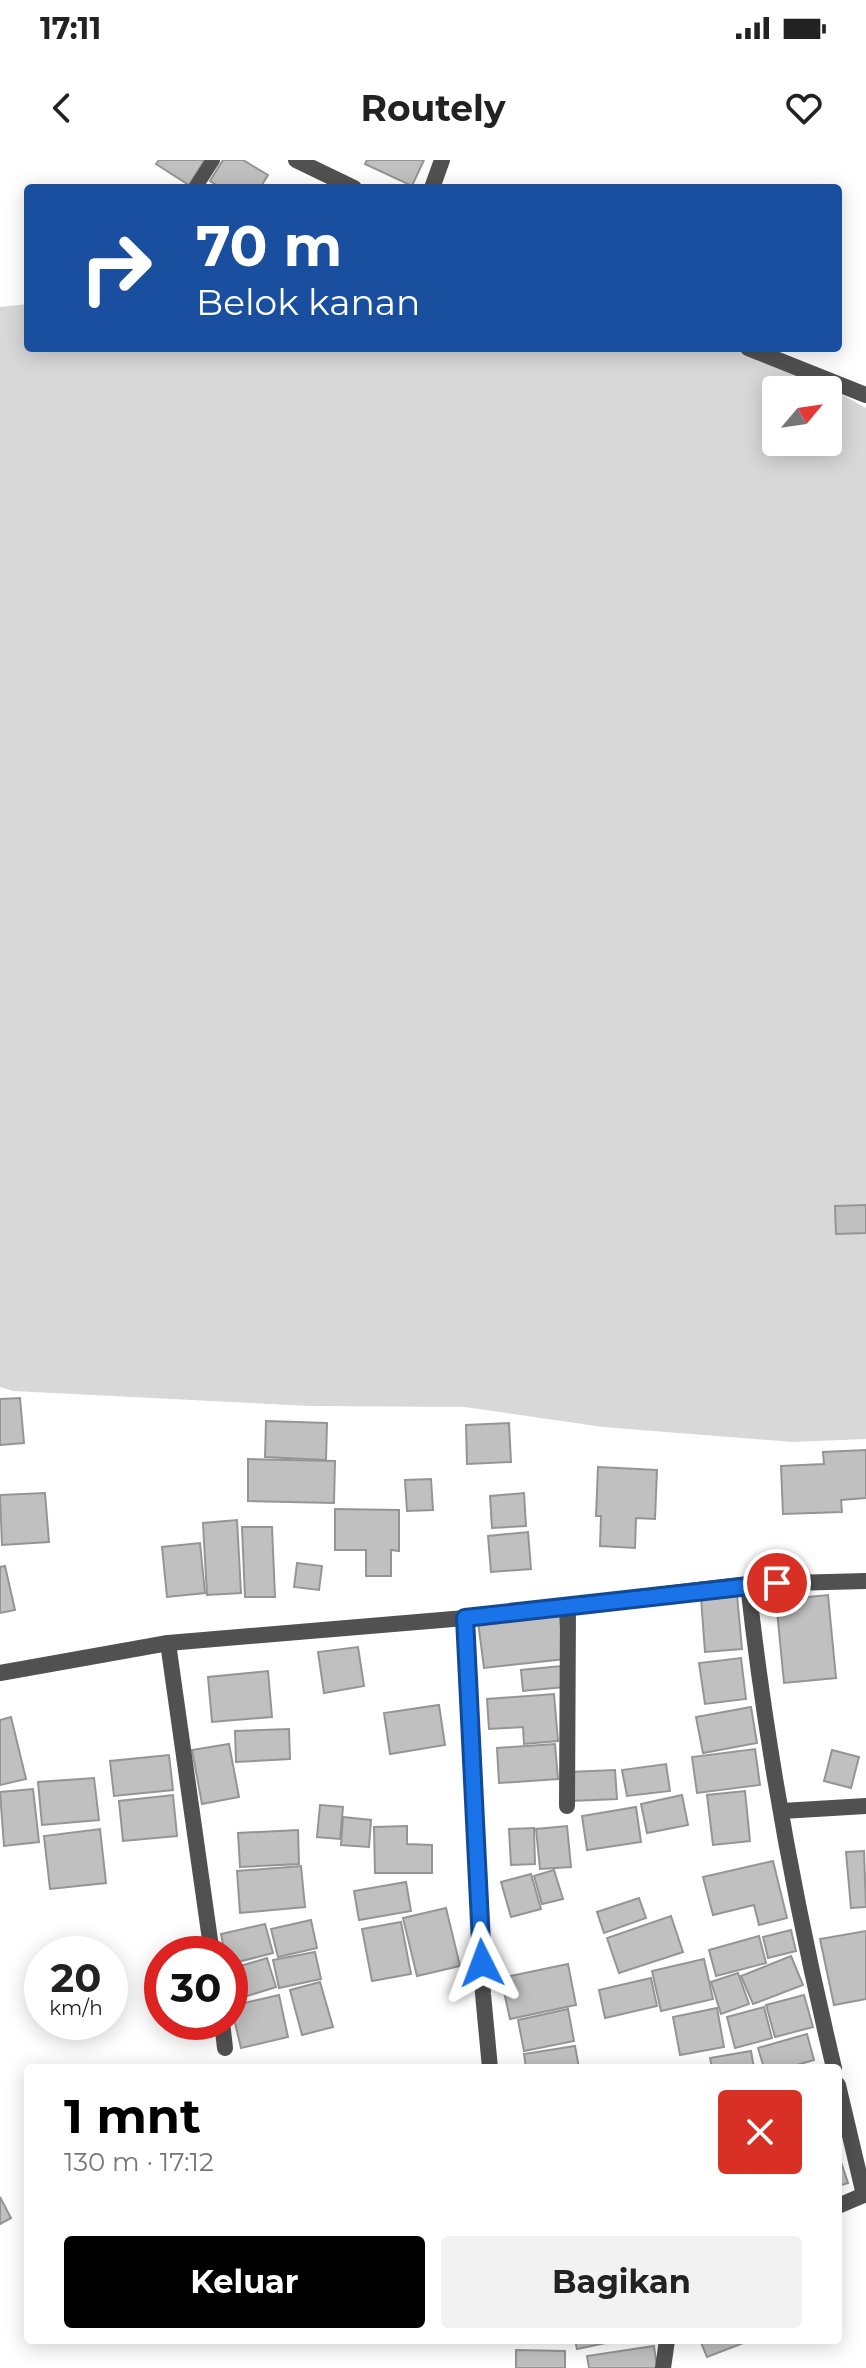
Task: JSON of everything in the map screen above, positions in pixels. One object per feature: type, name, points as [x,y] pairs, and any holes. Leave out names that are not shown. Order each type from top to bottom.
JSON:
[{"type":"street","points":[[296,160],[346,184]]},
{"type":"street","points":[[433,184],[442,160]]},
{"type":"street","points":[[758,352],[866,395]]},
{"type":"street","points":[[0,1673],[168,1643],[465,1618],[748,1584],[866,1581]]},
{"type":"street","points":[[748,1584],[758,1679],[805,1947],[833,2064]]},
{"type":"street","points":[[567,1806],[568,1607]]},
{"type":"street","points":[[465,1618],[490,2064]]},
{"type":"street","points":[[168,1643],[209,1936]]},
{"type":"street","points":[[782,1811],[866,1806]]},
{"type":"street","points":[[224,2040],[225,2048]]},
{"type":"street","points":[[842,2101],[865,2195],[842,2204]]},
{"type":"street","points":[[663,2368],[666,2344]]},
{"type":"lane","points":[[198,184],[213,160]]},
{"type":"shaded area","points":[[24,304],[24,352],[759,352],[808,376],[762,376],[762,456],[842,456],[842,395],[866,408],[866,1439],[792,1442],[603,1427],[464,1407],[311,1406],[13,1391],[0,1387],[0,307]]},
{"type":"building","points":[[159,160],[204,161],[190,184],[156,164]]},
{"type":"building","points":[[223,160],[243,160],[268,175],[262,184],[215,184],[210,181]]},
{"type":"building","points":[[367,160],[424,160],[413,184],[365,164]]},
{"type":"building","points":[[866,1205],[866,1233],[836,1234],[835,1206]]},
{"type":"building","points":[[20,1398],[24,1443],[0,1445],[0,1399]]},
{"type":"building","points":[[266,1421],[327,1423],[326,1460],[265,1457]]},
{"type":"building","points":[[509,1423],[511,1462],[467,1464],[466,1425]]},
{"type":"building","points":[[866,1450],[866,1498],[841,1500],[842,1512],[783,1514],[781,1466],[824,1464],[823,1452]]},
{"type":"building","points":[[248,1459],[335,1461],[334,1503],[248,1501]]},
{"type":"building","points":[[598,1467],[657,1470],[655,1519],[636,1518],[635,1548],[600,1546],[601,1516],[596,1516]]},
{"type":"building","points":[[431,1479],[433,1510],[407,1511],[405,1480]]},
{"type":"building","points":[[45,1493],[49,1542],[2,1545],[0,1495]]},
{"type":"building","points":[[524,1493],[526,1526],[492,1528],[490,1496]]},
{"type":"building","points":[[335,1509],[399,1510],[399,1551],[391,1550],[391,1576],[366,1576],[366,1550],[335,1550]]},
{"type":"building","points":[[237,1520],[241,1593],[207,1595],[203,1523]]},
{"type":"building","points":[[242,1527],[272,1527],[275,1597],[245,1597]]},
{"type":"building","points":[[528,1532],[531,1569],[491,1572],[488,1536]]},
{"type":"building","points":[[200,1543],[205,1593],[167,1597],[162,1547]]},
{"type":"building","points":[[297,1563],[322,1566],[319,1590],[294,1587]]},
{"type":"building","points":[[5,1566],[15,1610],[0,1613],[0,1567]]},
{"type":"building","points":[[737,1595],[742,1649],[705,1652],[701,1598]]},
{"type":"building","points":[[828,1595],[836,1678],[784,1683],[776,1600]]},
{"type":"building","points":[[559,1613],[565,1659],[484,1668],[478,1622]]},
{"type":"building","points":[[358,1647],[364,1686],[324,1693],[318,1652]]},
{"type":"building","points":[[741,1658],[746,1699],[705,1704],[699,1663]]},
{"type":"building","points":[[561,1666],[564,1687],[523,1691],[521,1670]]},
{"type":"building","points":[[268,1671],[272,1717],[212,1722],[208,1677]]},
{"type":"building","points":[[554,1694],[558,1741],[524,1744],[523,1727],[489,1729],[487,1699]]},
{"type":"building","points":[[439,1705],[445,1745],[390,1754],[384,1713]]},
{"type":"building","points":[[751,1707],[757,1743],[703,1753],[696,1717]]},
{"type":"building","points":[[11,1717],[26,1779],[0,1785],[0,1720]]},
{"type":"building","points":[[289,1729],[290,1759],[236,1762],[235,1731]]},
{"type":"building","points":[[229,1744],[239,1797],[202,1804],[192,1750]]},
{"type":"building","points":[[555,1744],[558,1779],[499,1783],[497,1748]]},
{"type":"building","points":[[755,1749],[760,1785],[697,1793],[692,1757]]},
{"type":"building","points":[[832,1750],[859,1757],[851,1788],[824,1781]]},
{"type":"building","points":[[169,1755],[173,1790],[114,1796],[110,1761]]},
{"type":"building","points":[[666,1764],[670,1791],[627,1796],[622,1770]]},
{"type":"building","points":[[615,1770],[617,1799],[571,1801],[569,1772]]},
{"type":"building","points":[[94,1778],[99,1820],[42,1825],[38,1782]]},
{"type":"building","points":[[33,1789],[39,1842],[4,1846],[0,1792]]},
{"type":"building","points":[[745,1791],[750,1841],[713,1845],[707,1795]]},
{"type":"building","points":[[173,1795],[177,1836],[123,1841],[119,1801]]},
{"type":"building","points":[[682,1795],[688,1825],[647,1833],[641,1804]]},
{"type":"building","points":[[320,1805],[343,1807],[340,1839],[317,1837]]},
{"type":"building","points":[[636,1807],[641,1842],[587,1850],[582,1816]]},
{"type":"building","points":[[343,1817],[371,1820],[369,1847],[341,1845]]},
{"type":"building","points":[[407,1826],[407,1844],[432,1845],[432,1873],[375,1873],[374,1827]]},
{"type":"building","points":[[567,1826],[571,1867],[540,1869],[536,1829]]},
{"type":"building","points":[[534,1828],[535,1864],[511,1865],[509,1829]]},
{"type":"building","points":[[100,1829],[106,1883],[50,1889],[44,1836]]},
{"type":"building","points":[[298,1830],[299,1864],[240,1867],[238,1833]]},
{"type":"building","points":[[864,1851],[866,1907],[851,1908],[846,1852]]},
{"type":"building","points":[[773,1861],[787,1918],[759,1925],[754,1905],[713,1915],[703,1877]]},
{"type":"building","points":[[301,1866],[305,1907],[240,1913],[237,1871]]},
{"type":"building","points":[[554,1870],[563,1899],[542,1904],[534,1876]]},
{"type":"building","points":[[531,1874],[541,1909],[511,1917],[501,1882]]},
{"type":"building","points":[[406,1882],[411,1911],[359,1920],[354,1891]]},
{"type":"building","points":[[639,1898],[646,1918],[604,1933],[597,1912]]},
{"type":"building","points":[[446,1908],[460,1966],[417,1976],[403,1918]]},
{"type":"building","points":[[671,1916],[683,1952],[619,1973],[607,1938]]},
{"type":"building","points":[[311,1920],[317,1948],[278,1957],[271,1929]]},
{"type":"building","points":[[401,1922],[411,1974],[372,1981],[362,1929]]},
{"type":"building","points":[[265,1924],[273,1953],[248,1959],[248,1936],[221,1934]]},
{"type":"building","points":[[791,1930],[796,1951],[768,1958],[763,1937]]},
{"type":"building","points":[[866,1931],[866,1999],[834,2005],[820,1939]]},
{"type":"building","points":[[759,1936],[766,1963],[716,1976],[709,1950]]},
{"type":"building","points":[[315,1952],[321,1979],[279,1988],[273,1960]]},
{"type":"building","points":[[791,1956],[803,1985],[753,2004],[741,1976]]},
{"type":"building","points":[[267,1958],[276,1987],[248,1996],[248,1964]]},
{"type":"building","points":[[704,1959],[713,1999],[661,2011],[652,1971]]},
{"type":"building","points":[[568,1964],[576,2005],[510,2019],[501,1978]]},
{"type":"building","points":[[738,1973],[749,2004],[721,2014],[711,1982]]},
{"type":"building","points":[[651,1978],[657,2006],[605,2018],[599,1990]]},
{"type":"building","points":[[320,1982],[333,2027],[302,2035],[290,1990]]},
{"type":"building","points":[[279,1995],[288,2037],[241,2048],[239,2040],[248,2040],[248,2002]]},
{"type":"building","points":[[804,1995],[813,2027],[775,2037],[766,2005]]},
{"type":"building","points":[[764,2007],[772,2038],[735,2048],[727,2017]]},
{"type":"building","points":[[717,2008],[724,2047],[680,2055],[673,2017]]},
{"type":"building","points":[[568,2009],[574,2041],[524,2051],[518,2020]]},
{"type":"building","points":[[807,2034],[814,2060],[800,2064],[763,2064],[758,2048]]},
{"type":"building","points":[[575,2046],[578,2064],[525,2064],[524,2054]]},
{"type":"building","points":[[751,2051],[753,2064],[711,2064],[710,2058]]},
{"type":"building","points":[[842,2165],[848,2183],[842,2185]]},
{"type":"building","points":[[0,2197],[11,2218],[0,2224]]},
{"type":"building","points":[[576,2344],[601,2344],[577,2349]]},
{"type":"building","points":[[702,2344],[741,2344],[707,2357]]},
{"type":"building","points":[[654,2346],[657,2368],[589,2368],[587,2356]]},
{"type":"building","points":[[516,2350],[565,2351],[565,2368],[516,2368]]},
{"type":"route","points":[[482,1963],[465,1618],[777,1583]]}]
